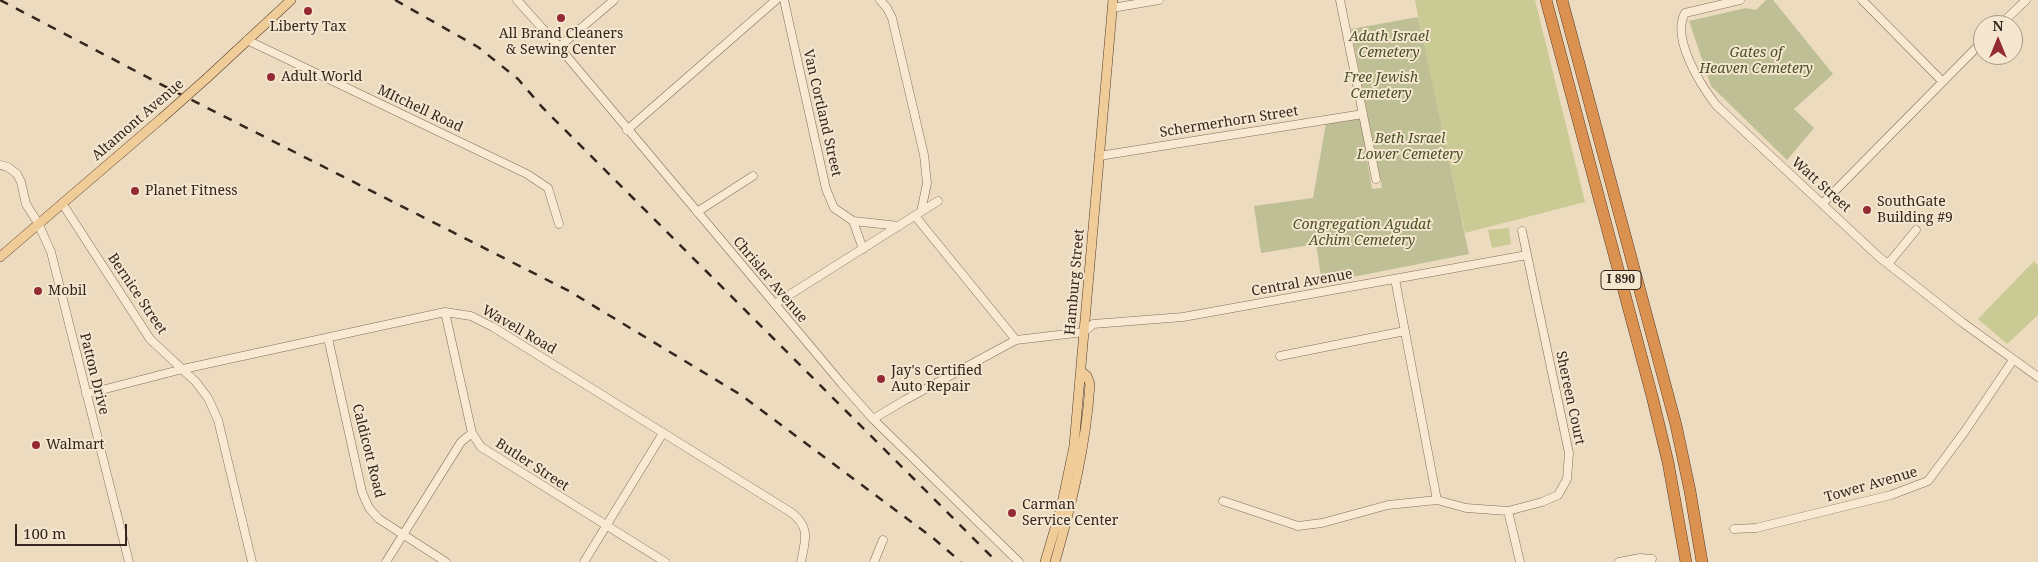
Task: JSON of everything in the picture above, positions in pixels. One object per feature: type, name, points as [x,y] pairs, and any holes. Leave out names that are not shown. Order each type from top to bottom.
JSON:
[{"type":"highway","name":"I 890","points":[[1546,0],[1652,396],[1668,462],[1686,562]]},
{"type":"highway","name":"I 890","points":[[1562,0],[1676,425],[1703,562]]},
{"type":"main road","name":"Altamont Avenue","points":[[0,257],[162,118],[291,0]]},
{"type":"main road","name":"Hamburg Street","points":[[1045,561],[1062,508],[1074,446],[1082,372],[1112,4]]},
{"type":"main road","points":[[1055,562],[1071,509],[1085,438],[1090,384],[1087,376],[1082,372]]},
{"type":"street","name":"Chrisler Avenue","points":[[517,0],[874,419],[1019,562]]},
{"type":"street","points":[[559,48],[614,0]]},
{"type":"street","points":[[627,130],[776,0]]},
{"type":"street","name":"Van Cortland Street","points":[[784,0],[826,189],[834,208],[853,221]]},
{"type":"street","points":[[880,0],[892,18],[924,155],[927,183],[918,214]]},
{"type":"street","points":[[1112,4],[1159,0]]},
{"type":"street","points":[[1340,0],[1376,178]]},
{"type":"street","name":"Watt Street","points":[[1740,0],[1685,13],[1681,20],[1682,35],[1687,53],[1701,85],[1716,104],[1888,264],[2038,377]]},
{"type":"street","points":[[1862,0],[1942,81]]},
{"type":"street","points":[[2010,15],[2026,0]]},
{"type":"street","name":"MItchell Road","points":[[246,40],[527,174],[548,188],[559,224]]},
{"type":"street","points":[[1822,204],[1973,51]]},
{"type":"street","name":"Schermerhorn Street","points":[[1099,156],[1363,114]]},
{"type":"street","name":"Patton Drive","points":[[0,165],[8,167],[17,174],[21,182],[26,204],[38,223],[54,261],[129,562]]},
{"type":"street","points":[[697,212],[754,176]]},
{"type":"street","points":[[775,304],[938,201]]},
{"type":"street","name":"Bernice Street","points":[[62,203],[150,339],[196,382],[208,398],[218,420],[252,562]]},
{"type":"street","points":[[874,419],[905,400],[1016,340],[918,214]]},
{"type":"street","points":[[863,249],[853,221],[899,226]]},
{"type":"street","points":[[1888,264],[1916,230]]},
{"type":"street","name":"Shereen Court","points":[[1223,501],[1298,526],[1322,523],[1388,505],[1437,500],[1466,508],[1508,511],[1542,502],[1558,495],[1567,479],[1569,453],[1522,231]]},
{"type":"street","name":"Central Avenue","points":[[1016,340],[1084,332],[1093,324],[1183,317],[1527,255]]},
{"type":"street","points":[[1395,279],[1437,500]]},
{"type":"street","name":"Wavell Road","points":[[86,394],[183,369],[445,312],[471,316],[493,327],[801,520],[805,527],[801,562]]},
{"type":"street","name":"Butler Street","points":[[445,312],[472,432],[481,447],[606,527],[665,562]]},
{"type":"street","points":[[1280,356],[1404,330]]},
{"type":"street","name":"Caldicott Road","points":[[328,338],[362,492],[369,508],[379,519],[446,562]]},
{"type":"street","name":"Tower Avenue","points":[[1734,529],[1756,528],[1872,500],[1928,481],[1965,431],[2013,360]]},
{"type":"street","points":[[386,562],[461,442],[472,432]]},
{"type":"street","points":[[584,562],[663,433]]},
{"type":"street","points":[[1508,511],[1520,562]]},
{"type":"street","points":[[874,562],[883,540]]},
{"type":"street","points":[[1619,562],[1640,558],[1652,559]]},
{"type":"green space","points":[[1415,0],[1535,0],[1585,202],[1465,233]]},
{"type":"green space","name":"Gates of Heaven Cemetery","points":[[1766,0],[1773,0],[1833,74],[1794,109],[1814,128],[1787,160],[1711,86],[1689,21],[1746,8],[1756,10]]},
{"type":"green space","points":[[1418,17],[1469,254],[1322,283],[1316,244],[1261,253],[1254,206],[1313,198],[1326,123],[1360,118],[1372,189],[1382,188],[1351,29]]},
{"type":"green space","points":[[1509,228],[1511,244],[1492,248],[1488,230]]},
{"type":"green space","points":[[2034,261],[2038,266],[2038,315],[2007,344],[1978,319]]},
{"type":"railway","points":[[0,0],[168,88],[569,291],[741,395],[933,538],[961,562]]},
{"type":"railway","points":[[395,0],[478,47],[518,79],[542,107],[997,562]]},
{"type":"place","name":"Liberty Tax","points":[[308,11]]},
{"type":"place","name":"All Brand Cleaners & Sewing Center","points":[[561,18]]},
{"type":"place","name":"Adult World","points":[[271,77]]},
{"type":"place","name":"Planet Fitness","points":[[135,191]]},
{"type":"place","name":"SouthGate Building #9","points":[[1867,210]]},
{"type":"place","name":"Mobil","points":[[38,291]]},
{"type":"place","name":"Jay's Certified Auto Repair","points":[[881,379]]},
{"type":"place","name":"Walmart","points":[[36,445]]},
{"type":"place","name":"Carman Service Center","points":[[1012,513]]},
{"type":"park label","name":"Adath Israel Cemetery","points":[[1389,46]]},
{"type":"park label","name":"Free Jewish Cemetery","points":[[1381,86]]},
{"type":"park label","name":"Beth Israel Lower Cemetery","points":[[1410,148]]},
{"type":"park label","name":"Congregation Agudat Achim Cemetery","points":[[1362,234]]}]
